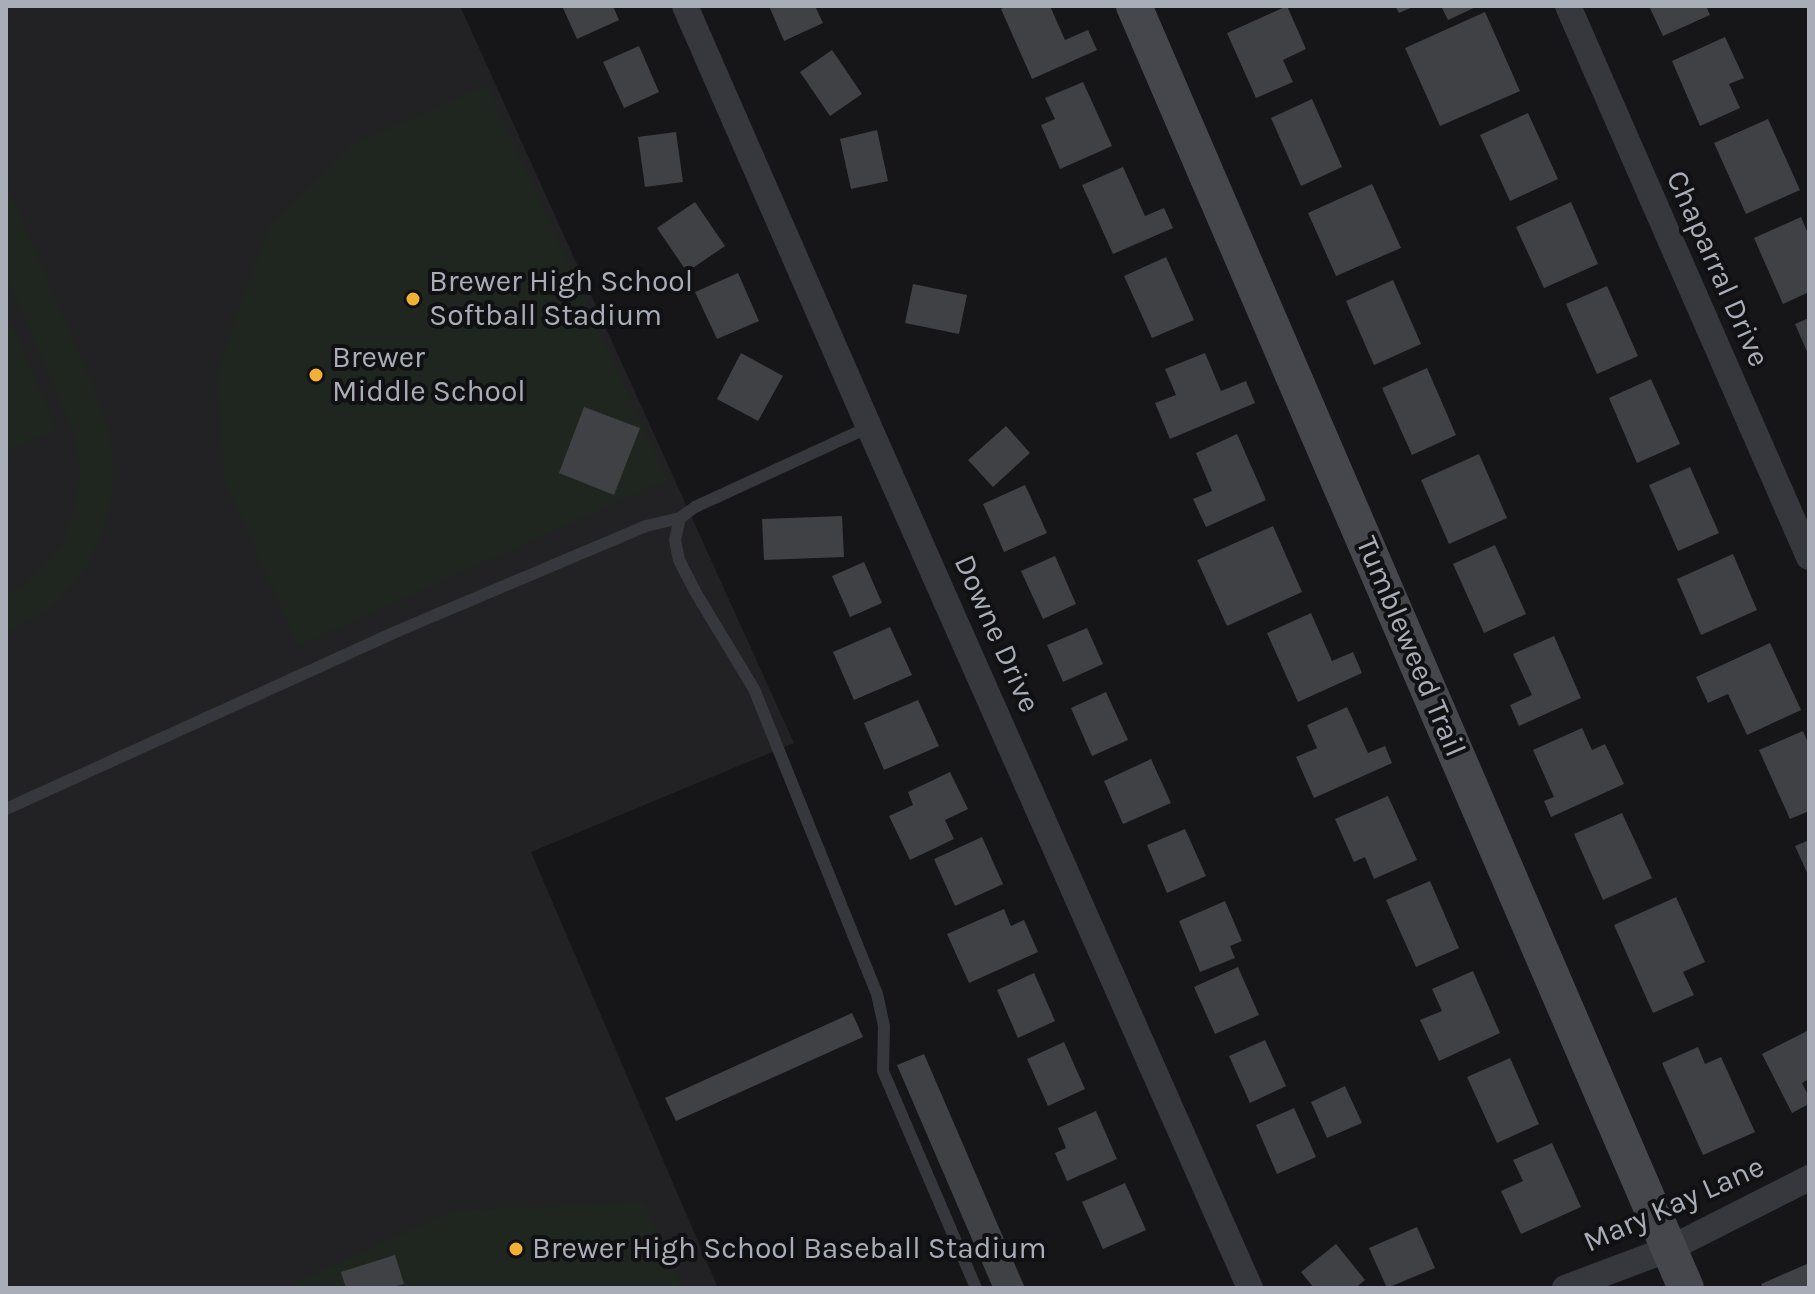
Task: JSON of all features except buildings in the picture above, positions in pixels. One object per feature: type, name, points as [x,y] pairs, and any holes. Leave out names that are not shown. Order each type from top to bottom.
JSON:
[{"type":"street","name":"Downe Drive","points":[[685,6],[1250,1288]]},
{"type":"street","name":"Tumbleweed Trail","points":[[1134,6],[1686,1288]]},
{"type":"street","name":"Chaparral Drive","points":[[1568,6],[1809,557]]},
{"type":"street","name":"Mary Kay Lane","points":[[1565,1288],[1669,1249],[1809,1178]]},
{"type":"lane","points":[[6,809],[400,630],[646,526],[680,518],[695,507],[869,427]]},
{"type":"lane","points":[[680,518],[675,540],[679,560],[760,703],[877,994],[884,1026],[883,1071],[976,1288]]},
{"type":"shaded area","name":"Brewer Middle School","points":[[6,6],[460,6],[794,743],[531,852],[718,1288],[6,1288]]},
{"type":"shaded area","name":"Brewer High School Softball Stadium","points":[[487,85],[667,480],[298,646],[224,479],[217,371],[268,228],[354,144]]},
{"type":"shaded area","points":[[6,182],[110,432],[114,477],[108,519],[88,565],[54,605],[6,635],[6,596],[31,580],[62,545],[75,508],[80,474],[76,439],[6,275]]},
{"type":"shaded area","points":[[6,310],[57,430],[6,451]]},
{"type":"shaded area","name":"Brewer High School Baseball Stadium","points":[[644,1202],[681,1288],[284,1288],[452,1211]]},
{"type":"place","name":"Brewer High School Softball Stadium","points":[[413,299]]},
{"type":"place","name":"Brewer Middle School","points":[[316,375]]},
{"type":"place","name":"Brewer High School Baseball Stadium","points":[[516,1249]]}]
